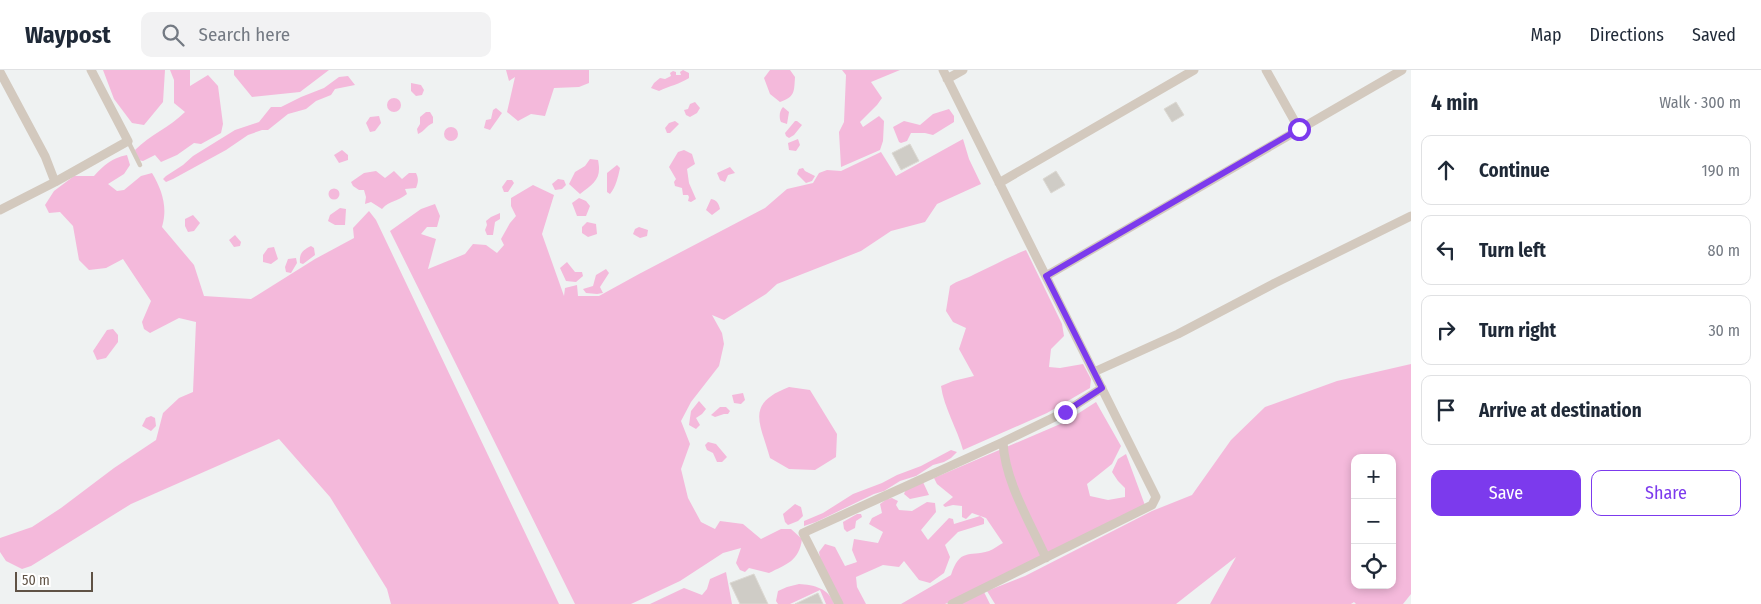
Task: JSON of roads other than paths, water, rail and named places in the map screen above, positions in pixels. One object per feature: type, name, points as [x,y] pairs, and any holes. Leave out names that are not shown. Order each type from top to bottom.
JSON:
[{"type":"street","points":[[0,210],[128,141],[91,70]]},
{"type":"street","points":[[943,70],[1156,497],[1152,506],[952,604]]},
{"type":"street","points":[[947,79],[963,70]]},
{"type":"street","points":[[1000,183],[1194,70]]},
{"type":"street","points":[[1266,70],[1299,129]]},
{"type":"street","points":[[1046,276],[1402,70]]},
{"type":"street","points":[[0,72],[45,156],[55,182]]},
{"type":"street","points":[[1094,372],[1178,334],[1411,216]]},
{"type":"street","points":[[839,604],[803,533],[1065,412],[1102,388]]},
{"type":"street","points":[[1003,442],[1004,456],[1011,481],[1046,558]]},
{"type":"lane","points":[[128,141],[140,165]]}]
